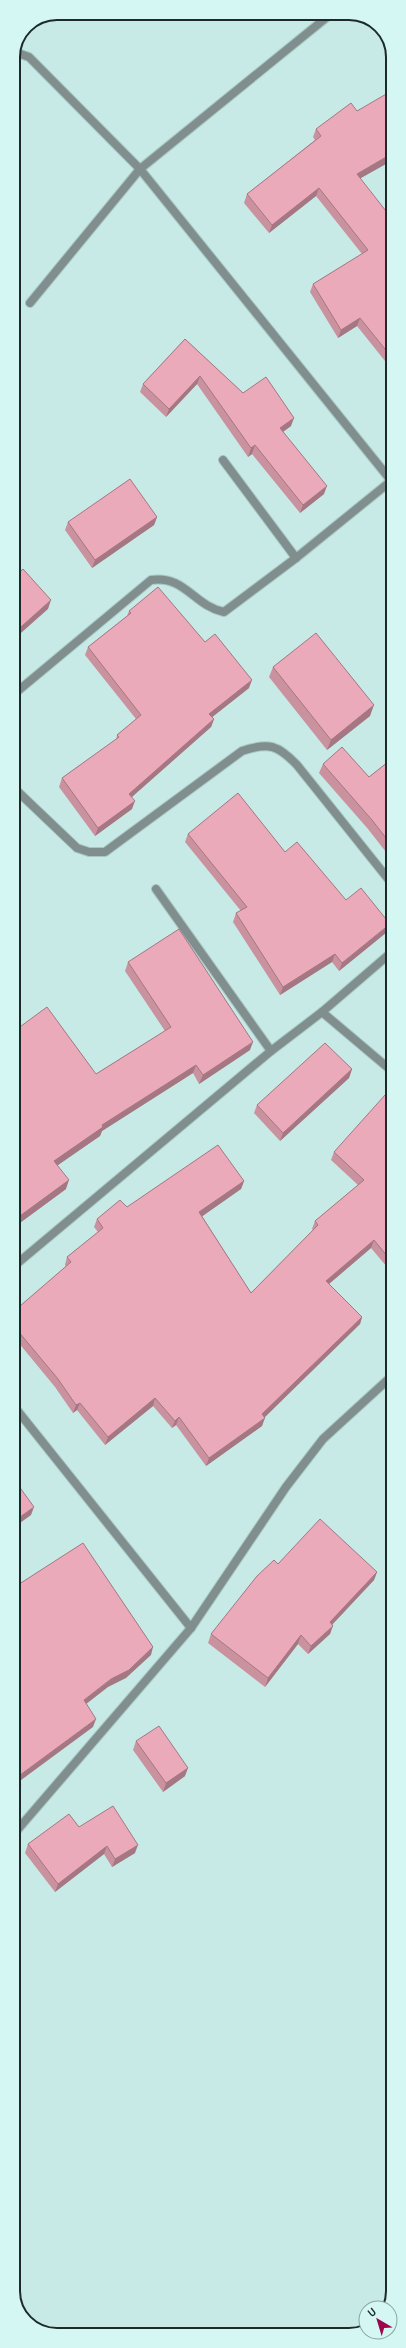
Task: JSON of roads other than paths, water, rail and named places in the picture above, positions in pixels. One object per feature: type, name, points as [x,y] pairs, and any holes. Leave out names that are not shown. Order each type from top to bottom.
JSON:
[{"type":"street","points":[[30,303],[140,169],[323,20]]},
{"type":"street","points":[[20,54],[30,57],[140,169],[386,475]]},
{"type":"street","points":[[223,460],[296,558]]},
{"type":"street","points":[[20,690],[151,580],[164,578],[175,582],[212,610],[224,612],[296,558],[386,487]]},
{"type":"street","points":[[20,794],[77,848],[89,852],[104,852],[242,751],[256,746],[270,746],[283,750],[297,765],[386,876]]},
{"type":"street","points":[[156,890],[271,1051]]},
{"type":"street","points":[[20,1261],[271,1051],[322,1012],[386,957]]},
{"type":"street","points":[[322,1012],[386,1066]]},
{"type":"street","points":[[20,1827],[191,1628],[286,1487],[323,1438],[386,1382]]},
{"type":"street","points":[[20,1415],[191,1628]]}]
